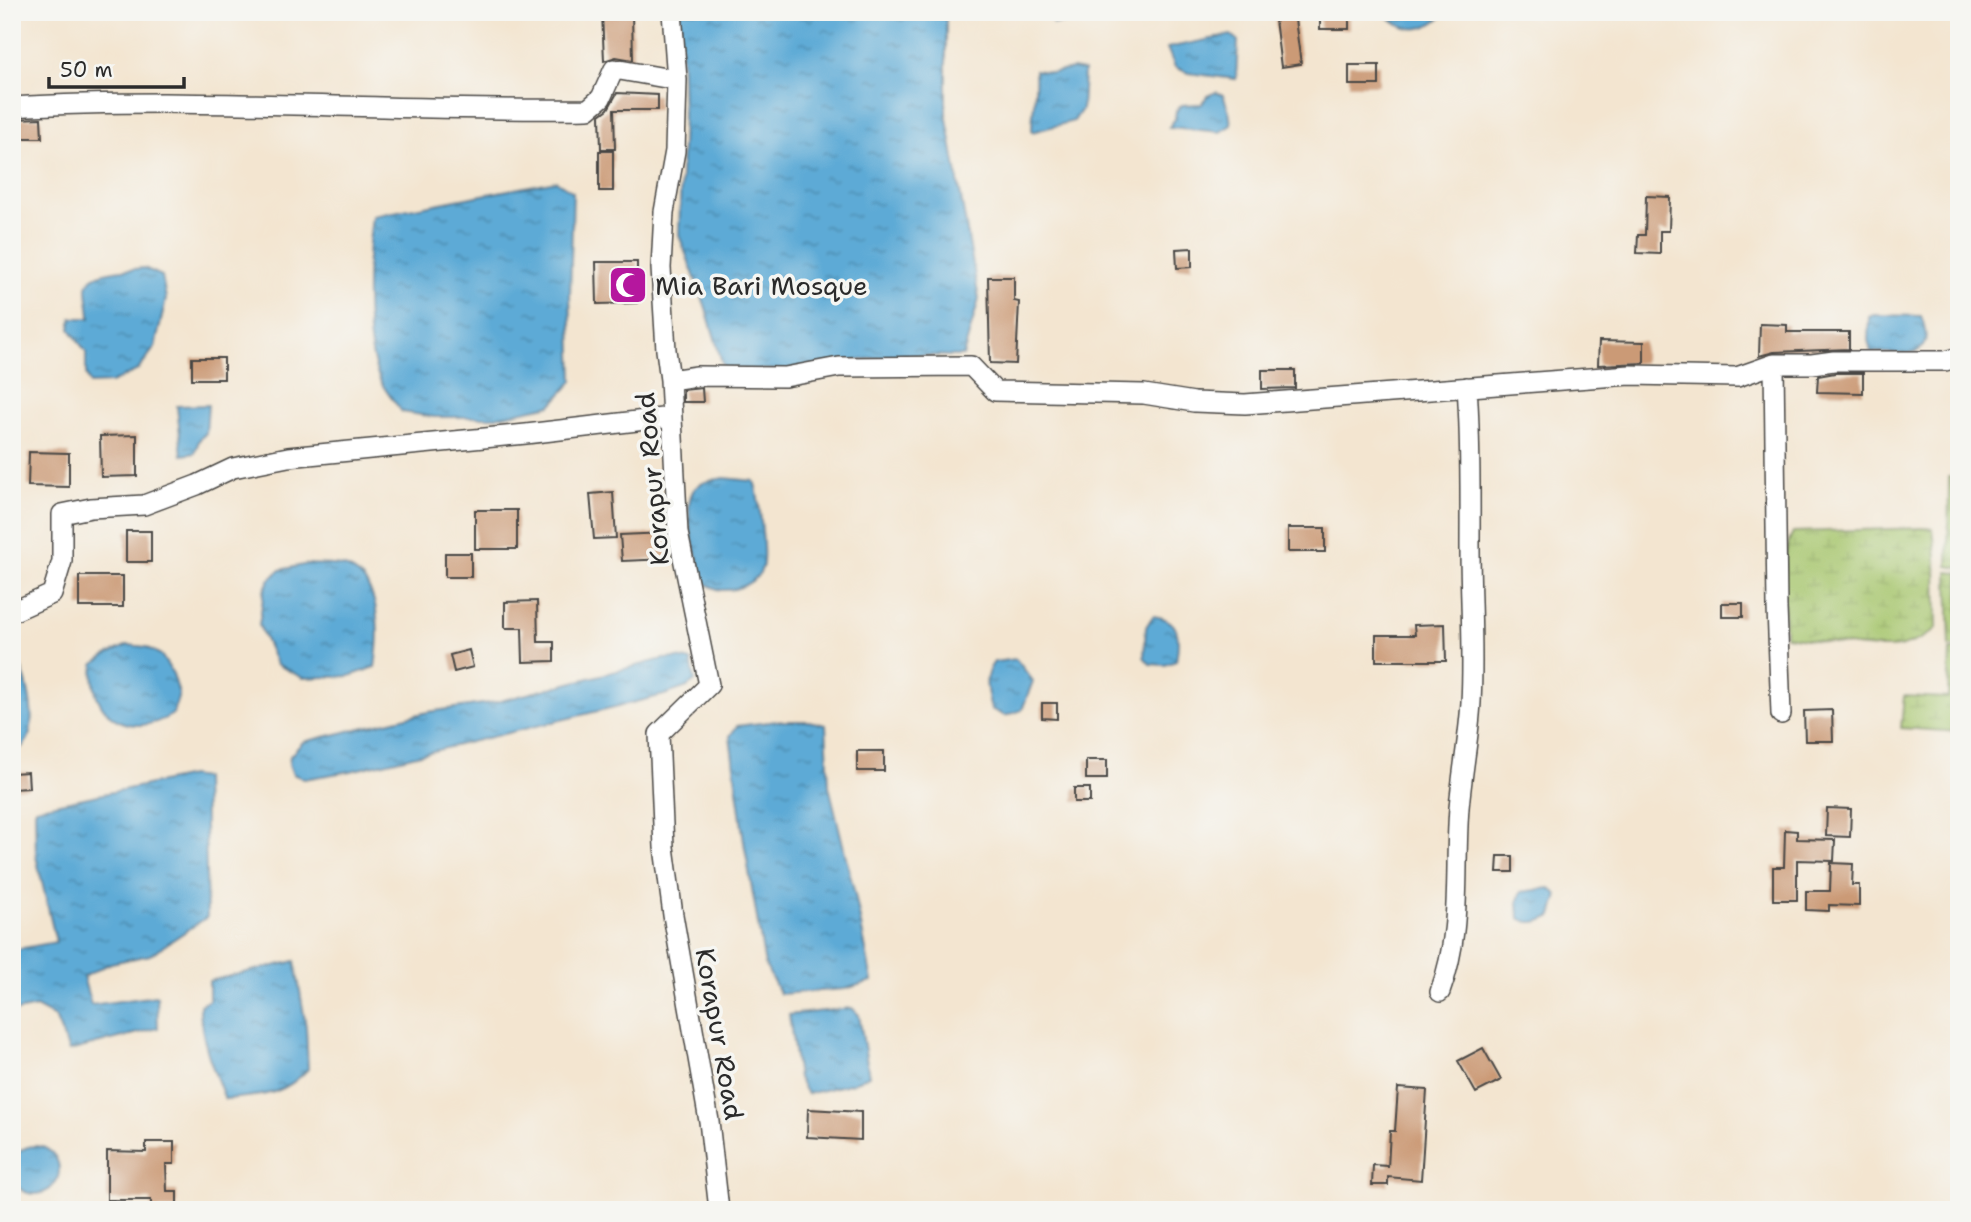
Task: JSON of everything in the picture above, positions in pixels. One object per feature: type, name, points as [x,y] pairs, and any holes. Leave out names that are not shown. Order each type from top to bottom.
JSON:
[{"type":"street","name":"Korapur Road","points":[[673,12],[677,80],[675,151],[664,212],[661,268],[678,533],[709,685],[659,734],[664,848],[709,1121],[719,1210]]},
{"type":"street","points":[[12,107],[90,102],[484,111],[588,109],[601,98],[614,69],[677,80]]},
{"type":"street","points":[[670,380],[697,376],[785,377],[839,367],[971,366],[995,391],[1143,394],[1194,402],[1245,404],[1630,375],[1737,377],[1774,364],[1812,364],[1833,360],[1945,361],[1959,357]]},
{"type":"street","points":[[1774,364],[1781,714]]},
{"type":"street","points":[[1440,992],[1448,970],[1456,927],[1459,810],[1471,703],[1471,441],[1467,387]]},
{"type":"street","points":[[12,612],[52,594],[62,561],[62,514],[91,508],[144,505],[233,468],[288,457],[526,435],[671,417]]},
{"type":"green space","points":[[1949,477],[1959,477],[1959,568],[1948,566]]},
{"type":"green space","points":[[1933,529],[1937,628],[1909,644],[1888,648],[1859,647],[1785,636],[1784,568],[1793,532]]},
{"type":"green space","points":[[1948,572],[1959,573],[1959,647],[1950,647]]},
{"type":"green space","points":[[1950,650],[1959,650],[1959,732],[1901,728],[1904,696],[1948,698]]},
{"type":"water","points":[[680,12],[946,12],[946,113],[979,299],[963,356],[900,355],[783,370],[724,369],[705,305],[679,235],[683,115]]},
{"type":"water","points":[[1048,12],[1097,12],[1073,22],[1053,24]]},
{"type":"water","points":[[1382,12],[1447,12],[1431,24],[1415,28],[1399,24]]},
{"type":"water","points":[[1231,35],[1238,41],[1236,79],[1188,73],[1175,67],[1167,48]]},
{"type":"water","points":[[1072,69],[1084,71],[1082,109],[1074,121],[1032,132],[1035,70],[1052,73]]},
{"type":"water","points":[[1216,92],[1223,95],[1231,125],[1220,132],[1169,127],[1175,119],[1176,111],[1182,105],[1202,104],[1207,96]]},
{"type":"water","points":[[556,181],[573,192],[570,296],[573,381],[551,405],[495,417],[434,417],[402,412],[380,380],[370,343],[367,277],[372,216]]},
{"type":"water","points":[[144,268],[162,276],[166,299],[155,347],[138,370],[111,383],[90,384],[86,374],[86,352],[70,329],[72,318],[90,318],[87,288],[94,277]]},
{"type":"water","points":[[1921,316],[1925,342],[1914,352],[1871,352],[1868,340],[1869,317]]},
{"type":"water","points":[[208,405],[206,433],[199,440],[195,453],[182,455],[177,406]]},
{"type":"water","points":[[724,478],[754,481],[761,524],[763,561],[762,568],[751,582],[733,589],[721,590],[706,584],[692,538],[689,512],[693,491],[699,485]]},
{"type":"water","points":[[308,564],[341,566],[355,572],[365,581],[372,594],[378,623],[375,667],[350,676],[303,678],[276,664],[259,625],[264,591],[269,580],[280,570]]},
{"type":"water","points":[[1153,616],[1174,625],[1178,637],[1176,661],[1165,665],[1150,664],[1144,657],[1146,627]]},
{"type":"water","points":[[128,645],[146,647],[161,655],[173,674],[179,694],[173,714],[157,722],[141,725],[127,724],[115,719],[105,710],[98,698],[94,682],[94,664]]},
{"type":"water","points":[[12,653],[22,671],[29,694],[31,730],[28,739],[12,755]]},
{"type":"water","points":[[663,659],[691,661],[695,681],[687,687],[664,695],[351,771],[304,779],[293,774],[289,764],[290,756],[303,742],[428,712],[496,702]]},
{"type":"water","points":[[1016,659],[1033,681],[1022,710],[1005,716],[991,709],[987,690],[988,673],[994,662]]},
{"type":"water","points":[[777,721],[809,721],[826,725],[829,786],[872,981],[845,989],[780,994],[765,965],[744,842],[730,736],[737,726]]},
{"type":"water","points":[[190,776],[204,778],[207,917],[150,955],[111,963],[83,977],[91,1005],[157,996],[158,1028],[69,1051],[55,1017],[36,1007],[12,1012],[12,950],[56,942],[36,856],[35,808]]},
{"type":"water","points":[[1550,888],[1558,895],[1552,916],[1536,922],[1519,918],[1518,901],[1521,892]]},
{"type":"water","points":[[295,961],[306,1027],[308,1069],[280,1090],[225,1099],[202,1030],[200,1005],[209,1000],[209,981]]},
{"type":"water","points":[[852,1008],[859,1015],[869,1076],[853,1083],[807,1094],[798,1078],[789,1015]]},
{"type":"water","points":[[35,1146],[52,1153],[59,1170],[52,1187],[35,1194],[18,1187],[11,1170],[18,1153]]},
{"type":"building","points":[[602,12],[632,12],[633,60],[616,57],[604,61]]},
{"type":"building","points":[[1274,12],[1294,12],[1301,64],[1281,67]]},
{"type":"building","points":[[1320,12],[1349,12],[1349,29],[1320,29]]},
{"type":"building","points":[[1349,65],[1379,65],[1379,85],[1349,85]]},
{"type":"building","points":[[617,93],[658,95],[658,110],[614,110],[615,149],[601,149],[600,115],[608,109]]},
{"type":"building","points":[[41,118],[42,138],[18,138],[17,119]]},
{"type":"building","points":[[599,151],[613,151],[613,191],[599,191]]},
{"type":"building","points":[[1646,196],[1670,197],[1669,231],[1660,231],[1660,254],[1637,253],[1638,235],[1645,235]]},
{"type":"building","points":[[1192,248],[1192,267],[1177,268],[1176,249]]},
{"type":"building","name":"Mia Bari Mosque","points":[[596,262],[637,262],[637,303],[597,304]]},
{"type":"building","points":[[988,277],[1014,277],[1014,301],[1019,302],[1016,364],[990,363]]},
{"type":"building","points":[[1760,324],[1787,325],[1787,332],[1849,332],[1849,349],[1774,352],[1759,356]]},
{"type":"building","points":[[1599,341],[1644,342],[1644,363],[1598,365]]},
{"type":"building","points":[[192,358],[224,358],[224,379],[192,379]]},
{"type":"building","points":[[1262,370],[1295,370],[1295,388],[1262,389]]},
{"type":"building","points":[[1863,373],[1863,393],[1817,392],[1818,376]]},
{"type":"building","points":[[702,388],[703,402],[683,402],[683,390]]},
{"type":"building","points":[[137,435],[137,476],[101,477],[100,436]]},
{"type":"building","points":[[29,452],[69,453],[69,487],[28,486]]},
{"type":"building","points":[[613,492],[616,538],[594,539],[590,494]]},
{"type":"building","points":[[475,510],[517,510],[517,549],[475,549]]},
{"type":"building","points":[[1288,528],[1325,528],[1325,552],[1288,552]]},
{"type":"building","points":[[126,531],[151,531],[151,562],[126,562]]},
{"type":"building","points":[[666,533],[668,559],[622,561],[620,535]]},
{"type":"building","points":[[445,553],[471,553],[471,577],[445,577]]},
{"type":"building","points":[[79,576],[123,576],[123,607],[79,607]]},
{"type":"building","points":[[537,601],[538,642],[554,642],[554,661],[523,662],[522,628],[505,628],[505,602]]},
{"type":"building","points":[[1722,603],[1743,603],[1743,617],[1722,617]]},
{"type":"building","points":[[1445,624],[1446,661],[1376,661],[1376,635],[1415,635],[1414,625]]},
{"type":"building","points":[[469,650],[473,667],[454,672],[450,655]]},
{"type":"building","points":[[1042,703],[1057,703],[1057,719],[1042,718]]},
{"type":"building","points":[[1832,710],[1833,741],[1805,741],[1804,711]]},
{"type":"building","points":[[857,751],[884,751],[884,771],[857,771]]},
{"type":"building","points":[[1086,760],[1107,760],[1107,779],[1086,779]]},
{"type":"building","points":[[28,772],[29,788],[12,789],[12,773]]},
{"type":"building","points":[[1074,788],[1090,788],[1090,802],[1074,802]]},
{"type":"building","points":[[1827,808],[1851,809],[1850,837],[1826,836]]},
{"type":"building","points":[[1785,830],[1797,831],[1797,839],[1835,840],[1834,861],[1797,860],[1797,900],[1773,900],[1773,867],[1784,867]]},
{"type":"building","points":[[1498,856],[1513,856],[1513,872],[1497,872]]},
{"type":"building","points":[[1831,863],[1853,864],[1852,885],[1859,885],[1859,906],[1829,905],[1829,911],[1806,910],[1806,891],[1830,891]]},
{"type":"building","points":[[1483,1048],[1501,1080],[1476,1093],[1458,1061]]},
{"type":"building","points":[[1398,1088],[1427,1090],[1421,1180],[1388,1177],[1388,1185],[1372,1185],[1373,1165],[1388,1168],[1390,1131],[1395,1131]]},
{"type":"building","points":[[808,1109],[861,1112],[861,1140],[807,1137]]},
{"type":"building","points":[[146,1142],[174,1142],[174,1164],[166,1164],[167,1191],[177,1191],[177,1209],[151,1209],[151,1200],[107,1200],[107,1151],[146,1152]]},
{"type":"place","name":"Mia Bari Mosque","points":[[628,285]]}]
